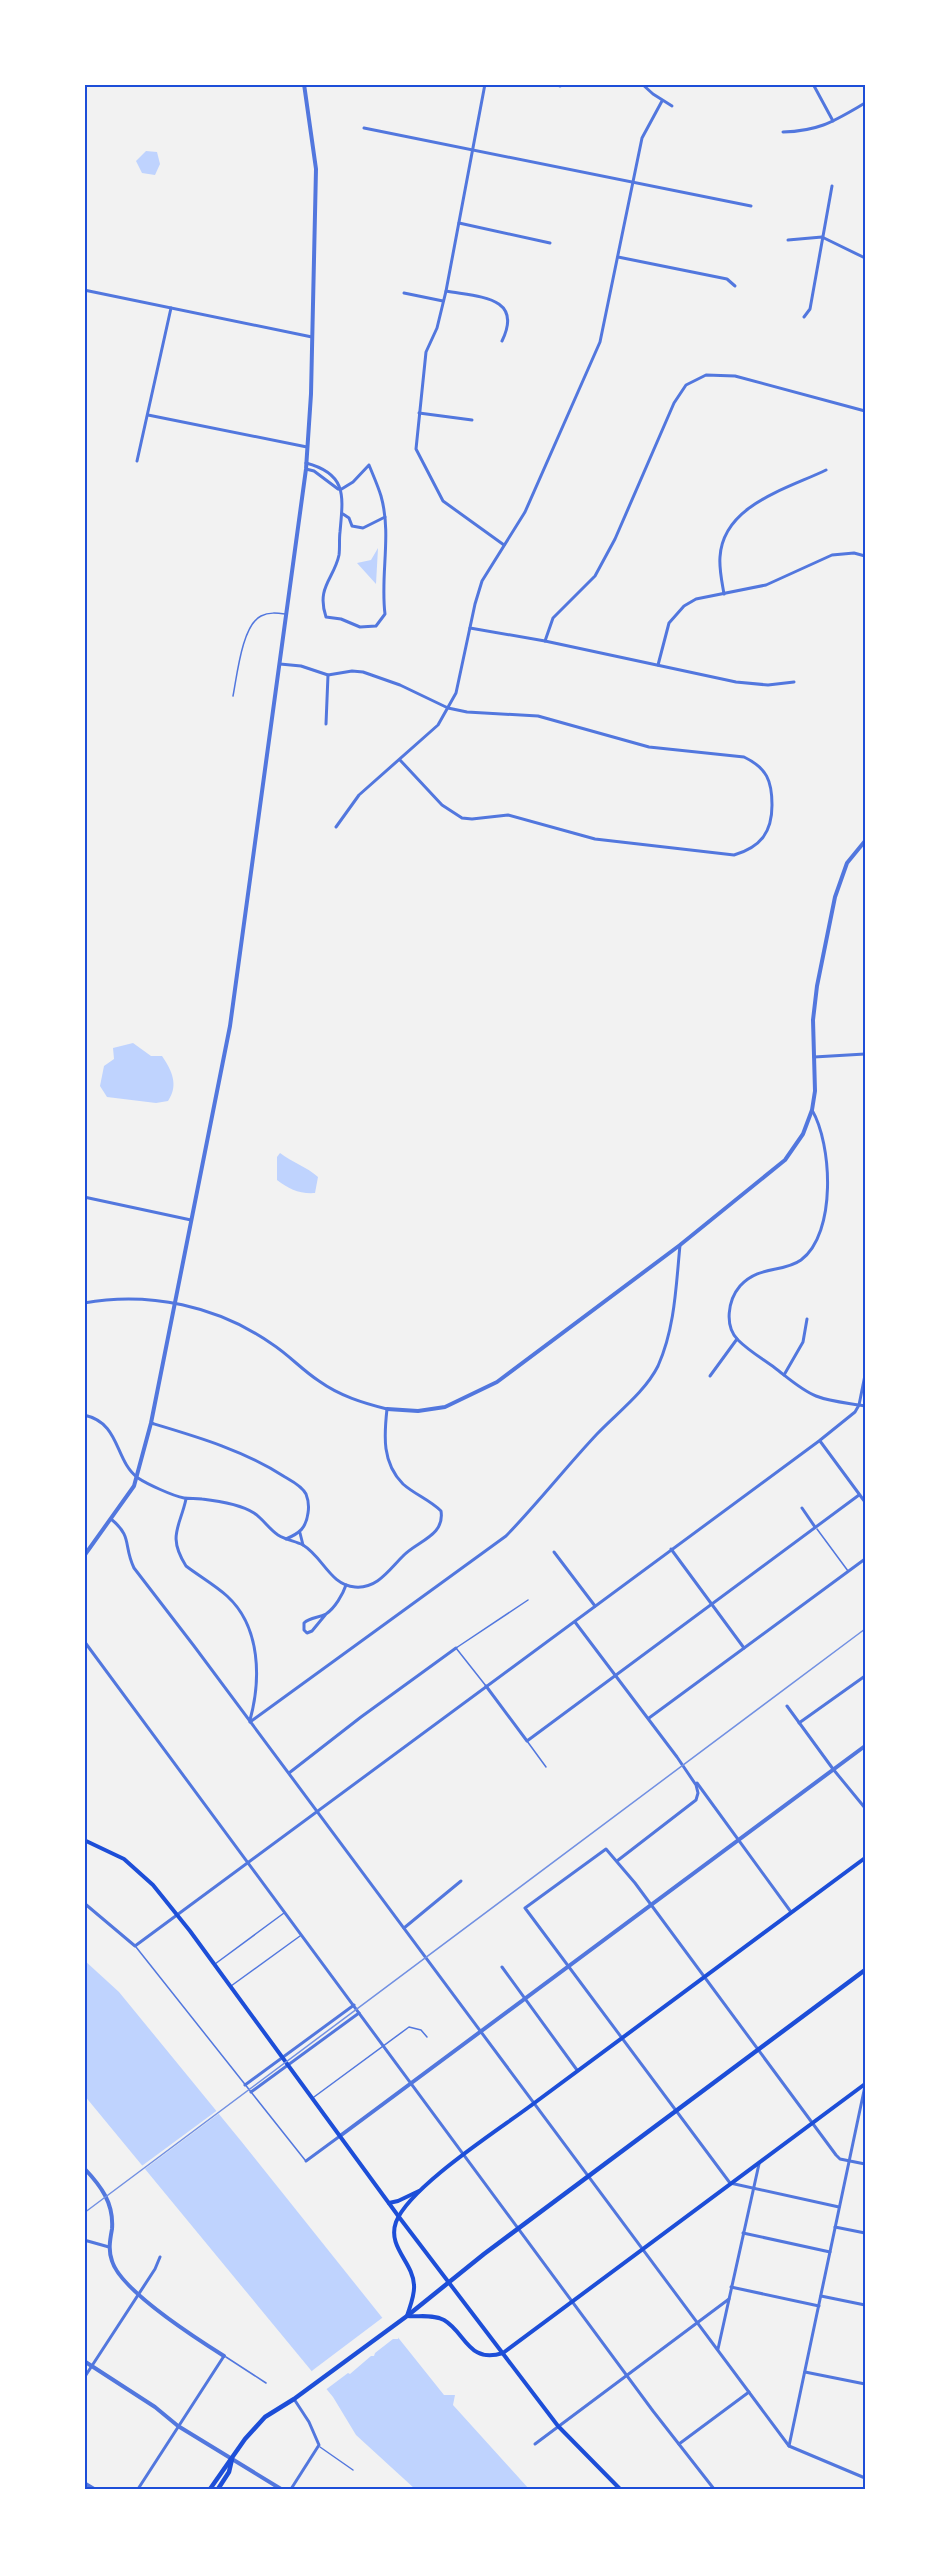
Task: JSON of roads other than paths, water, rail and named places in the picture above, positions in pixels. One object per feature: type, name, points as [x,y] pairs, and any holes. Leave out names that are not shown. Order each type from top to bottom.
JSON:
[{"type":"main road","points":[[84,1840],[110,1851],[136,1868],[178,1916],[399,2217],[558,2426],[620,2489]]},
{"type":"main road","points":[[405,2317],[415,2288],[411,2272],[395,2242],[395,2229],[399,2217],[420,2191],[577,2070],[865,1858]]},
{"type":"main road","points":[[210,2489],[261,2421],[307,2390],[405,2317],[449,2281],[865,1970]]},
{"type":"main road","points":[[405,2317],[441,2319],[451,2325],[472,2350],[492,2355],[503,2353],[865,2085]]},
{"type":"main road","points":[[389,2203],[420,2191]]},
{"type":"main road","points":[[218,2489],[229,2472],[232,2459]]},
{"type":"street","points":[[84,1556],[138,1478],[222,1074],[232,1010],[306,469],[316,169],[304,84]]},
{"type":"street","points":[[485,84],[444,301],[437,328],[426,352],[416,449],[437,492],[450,508],[504,545]]},
{"type":"street","points":[[642,84],[662,101],[672,106]]},
{"type":"street","points":[[813,84],[834,121]]},
{"type":"street","points":[[336,827],[359,795],[438,725],[448,708],[460,681],[482,581],[525,513],[600,342],[642,138],[662,101]]},
{"type":"street","points":[[783,132],[807,131],[834,121],[865,103]]},
{"type":"street","points":[[364,128],[751,206]]},
{"type":"street","points":[[804,317],[810,309],[832,186]]},
{"type":"street","points":[[459,223],[550,243]]},
{"type":"street","points":[[788,240],[822,237],[865,258]]},
{"type":"street","points":[[618,257],[727,279],[735,286]]},
{"type":"street","points":[[84,291],[312,337]]},
{"type":"street","points":[[446,291],[494,300],[501,304],[507,312],[508,321],[502,341]]},
{"type":"street","points":[[404,293],[444,301]]},
{"type":"street","points":[[137,461],[171,308]]},
{"type":"street","points":[[545,641],[553,618],[595,576],[600,567],[615,539],[674,404],[686,385],[706,375],[735,376],[865,411]]},
{"type":"street","points":[[419,413],[472,420]]},
{"type":"street","points":[[147,415],[307,447]]},
{"type":"street","points":[[306,463],[324,470],[338,482],[340,490],[343,500],[339,555],[327,579],[324,600],[326,617],[341,619],[360,627],[376,626],[385,614],[385,517],[381,495],[369,465],[353,482],[340,490]]},
{"type":"street","points":[[306,469],[314,471],[340,490]]},
{"type":"street","points":[[724,594],[720,555],[733,523],[750,507],[826,471]]},
{"type":"street","points":[[343,514],[349,518],[352,526],[363,528],[385,517]]},
{"type":"street","points":[[658,665],[664,634],[676,614],[696,599],[766,585],[832,555],[865,556]]},
{"type":"street","points":[[470,628],[545,641],[736,682],[768,685],[794,682]]},
{"type":"street","points":[[279,663],[302,666],[328,675],[352,671],[363,672],[406,688],[448,708],[467,712],[538,716],[649,747],[744,757],[754,762],[769,778],[772,820],[763,839],[755,847],[734,855],[610,842],[508,815],[462,818],[441,805],[400,760]]},
{"type":"street","points":[[326,724],[328,675]]},
{"type":"street","points":[[84,1303],[107,1299],[130,1299],[175,1304],[202,1310],[239,1324],[274,1345],[327,1386],[361,1402],[387,1409],[431,1410],[451,1405],[485,1389],[680,1245],[785,1160],[803,1134],[813,1110],[813,1020],[817,986],[835,897],[847,863],[865,841]]},
{"type":"street","points":[[814,1058],[865,1054]]},
{"type":"street","points":[[813,1110],[820,1124],[826,1163],[827,1193],[817,1239],[808,1253],[796,1263],[765,1270],[754,1275],[739,1287],[731,1302],[732,1329],[737,1339],[784,1375],[815,1395],[865,1406]]},
{"type":"street","points":[[84,1197],[192,1220]]},
{"type":"street","points":[[250,1722],[506,1536],[542,1499],[593,1438],[647,1383],[657,1368],[671,1328],[680,1245]]},
{"type":"street","points":[[784,1375],[803,1342],[807,1319]]},
{"type":"street","points":[[710,1376],[737,1339]]},
{"type":"street","points":[[84,1903],[135,1946],[319,1813],[855,1412],[859,1405],[865,1375]]},
{"type":"street","points":[[84,1415],[94,1417],[113,1435],[125,1462],[138,1478],[186,1499],[200,1498],[243,1507],[254,1513],[273,1531],[303,1545],[334,1578],[346,1585],[364,1586],[378,1581],[414,1545],[436,1531],[442,1519],[441,1511],[403,1484],[387,1461],[384,1436],[387,1409]]},
{"type":"street","points":[[151,1424],[241,1452],[266,1464],[301,1487],[306,1494],[308,1506],[304,1525],[300,1533],[286,1539]]},
{"type":"street","points":[[819,1440],[865,1502]]},
{"type":"street","points":[[486,1686],[527,1741],[859,1495]]},
{"type":"street","points":[[186,1499],[176,1527],[176,1544],[181,1558],[186,1566],[228,1597],[238,1609],[251,1635],[258,1676],[250,1722]]},
{"type":"street","points":[[802,1508],[816,1527]]},
{"type":"street","points":[[111,1519],[125,1533],[128,1553],[134,1568],[789,2446],[865,2478]]},
{"type":"street","points":[[300,1533],[303,1545]]},
{"type":"street","points":[[671,1549],[744,1648]]},
{"type":"street","points":[[554,1552],[595,1606]]},
{"type":"street","points":[[648,1719],[865,1559]]},
{"type":"street","points":[[326,1614],[308,1620],[304,1623],[304,1630],[307,1633],[312,1631],[326,1614],[343,1592],[346,1585]]},
{"type":"street","points":[[575,1622],[677,1757],[696,1785],[698,1793],[696,1800],[617,1861]]},
{"type":"street","points":[[84,1641],[383,2047],[714,2489]]},
{"type":"street","points":[[289,1773],[456,1648]]},
{"type":"street","points":[[800,1723],[865,1676]]},
{"type":"street","points":[[787,1706],[865,1808]]},
{"type":"street","points":[[306,2160],[865,1746]]},
{"type":"street","points":[[691,1774],[791,1912]]},
{"type":"street","points":[[839,2207],[730,2184],[525,1908],[606,1849],[836,2155],[849,2161],[865,2164]]},
{"type":"street","points":[[404,1928],[461,1881]]},
{"type":"street","points":[[502,1967],[577,2070]]},
{"type":"street","points":[[245,2085],[354,2005]]},
{"type":"street","points":[[251,2092],[359,2013]]},
{"type":"street","points":[[789,2446],[865,2085]]},
{"type":"street","points":[[718,2349],[759,2163]]},
{"type":"street","points":[[84,2168],[103,2190],[108,2200],[112,2215],[109,2247],[116,2270],[139,2294],[185,2331],[224,2356],[138,2489]]},
{"type":"street","points":[[835,2227],[865,2233]]},
{"type":"street","points":[[743,2233],[830,2252]]},
{"type":"street","points":[[84,2240],[109,2247]]},
{"type":"street","points":[[84,2378],[139,2294],[160,2257]]},
{"type":"street","points":[[731,2287],[819,2306]]},
{"type":"street","points":[[821,2296],[865,2305]]},
{"type":"street","points":[[535,2444],[729,2299]]},
{"type":"street","points":[[84,2361],[178,2426],[281,2489]]},
{"type":"street","points":[[805,2372],[865,2384]]},
{"type":"street","points":[[679,2444],[749,2392]]},
{"type":"street","points":[[291,2489],[319,2445],[309,2422],[294,2399]]},
{"type":"street","points":[[84,2483],[94,2489]]},
{"type":"lane","points":[[233,696],[246,638],[251,626],[261,615],[286,614]]},
{"type":"lane","points":[[816,1527],[849,1571]]},
{"type":"lane","points":[[486,1686],[456,1648],[528,1600]]},
{"type":"lane","points":[[527,1741],[546,1767]]},
{"type":"lane","points":[[214,1964],[285,1913]]},
{"type":"lane","points":[[230,1986],[301,1935]]},
{"type":"lane","points":[[135,1946],[306,2160]]},
{"type":"lane","points":[[313,2098],[409,2027],[421,2030],[427,2037]]},
{"type":"lane","points":[[224,2356],[266,2383]]},
{"type":"lane","points":[[319,2445],[327,2454],[353,2470]]},
{"type":"water","points":[[146,151],[157,152],[160,164],[155,175],[142,173],[136,161]]},
{"type":"water","points":[[378,548],[376,584],[357,563],[371,560]]},
{"type":"water","points":[[133,1043],[151,1056],[162,1056],[166,1062],[174,1084],[168,1101],[156,1103],[107,1097],[100,1086],[104,1066],[114,1059],[113,1048]]},
{"type":"water","points":[[280,1153],[318,1177],[315,1193],[294,1190],[277,1180],[277,1157]]},
{"type":"water","points":[[84,1960],[119,1992],[444,2395],[455,2395],[453,2405],[529,2489],[415,2489],[356,2435],[333,2397],[84,2095]]},
{"type":"railway","points":[[84,2213],[865,1629]]}]
